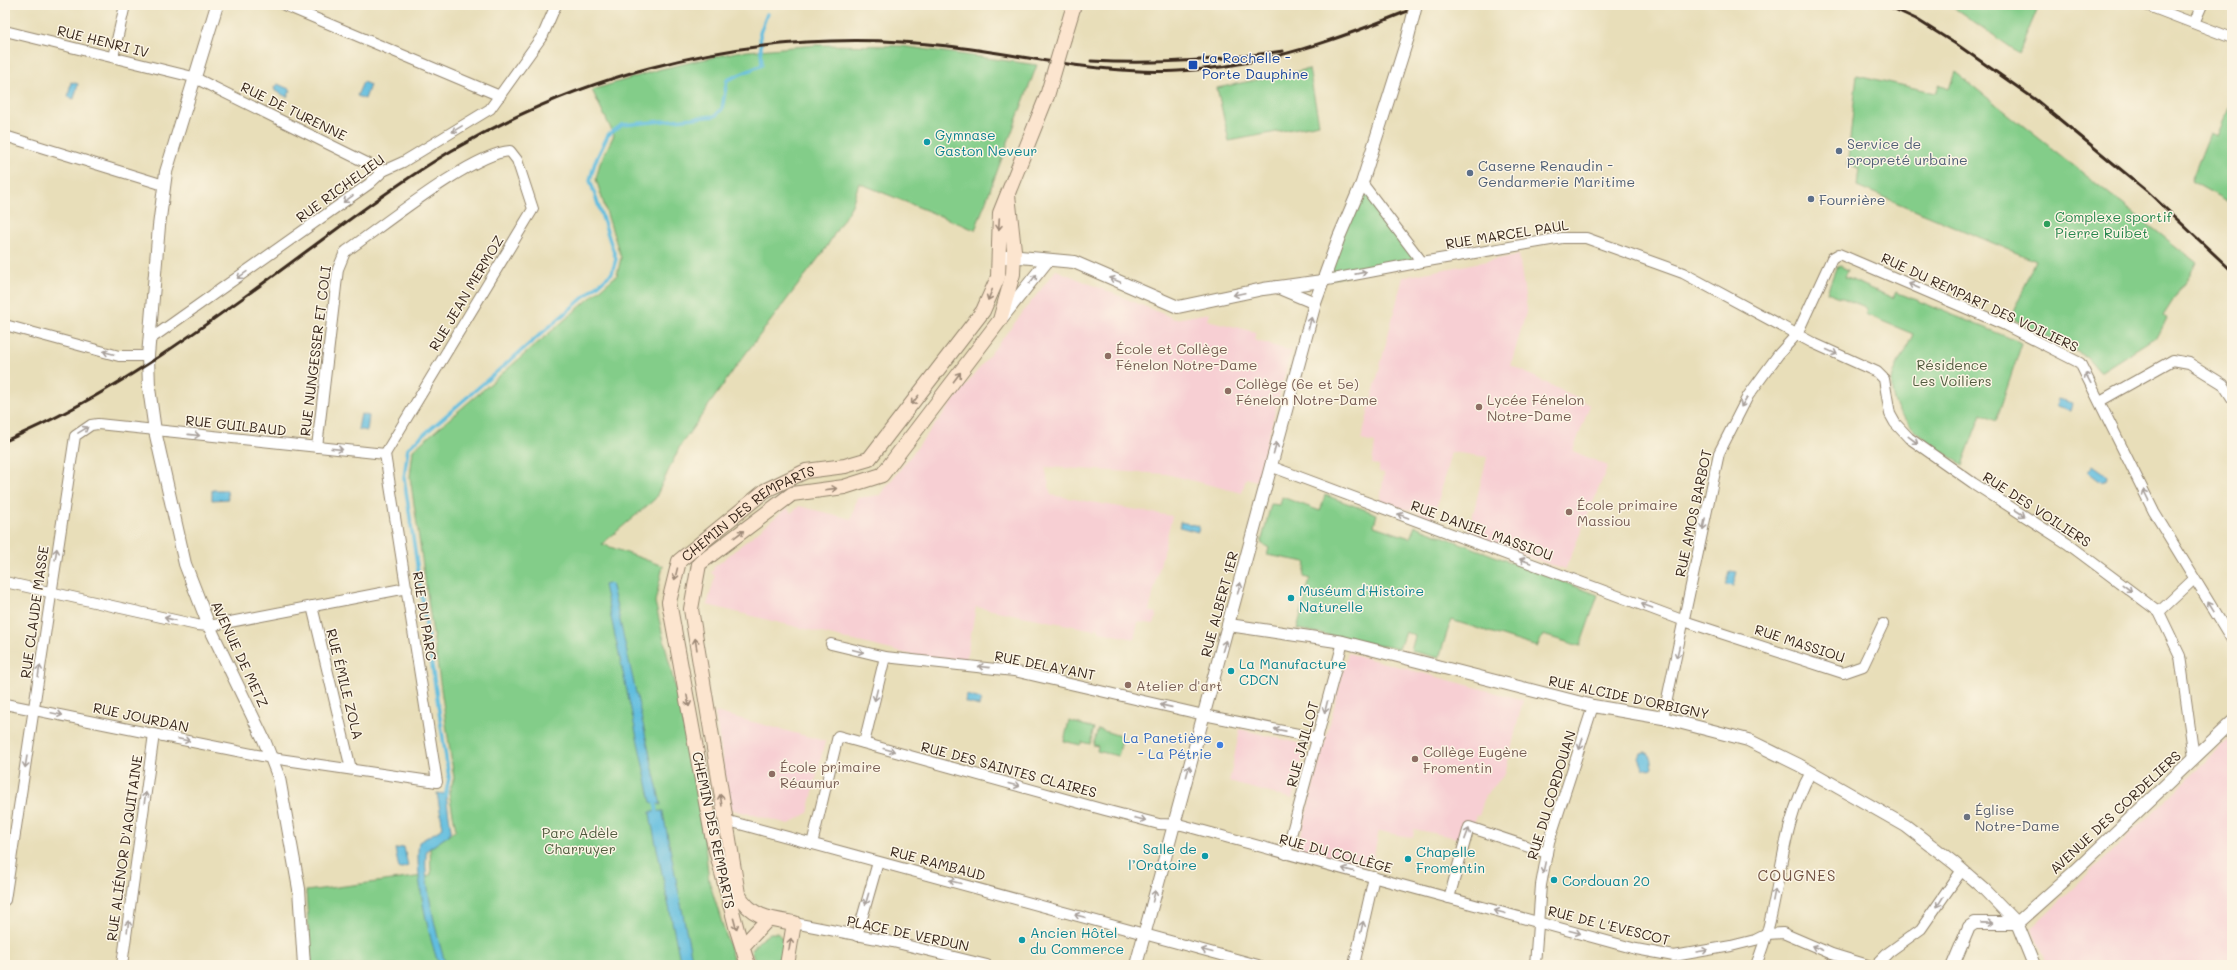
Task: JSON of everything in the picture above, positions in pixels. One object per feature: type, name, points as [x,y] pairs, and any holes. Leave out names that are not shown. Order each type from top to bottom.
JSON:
[{"type":"main road","name":"CHEMIN DES REMPARTS","points":[[748,965],[737,930],[712,835],[669,602],[679,561],[766,490],[806,471],[845,466],[869,459],[983,311],[998,277],[1000,213],[1047,96],[1074,5]]},
{"type":"main road","name":"CHEMIN DES REMPARTS","points":[[794,923],[769,918],[749,910],[738,894],[691,609],[700,564],[792,494],[844,487],[882,475],[1000,320],[1013,274],[1014,257],[1008,193]]},
{"type":"main road","points":[[743,946],[769,918]]},
{"type":"main road","points":[[786,965],[794,923]]},
{"type":"street","points":[[113,57],[125,5]]},
{"type":"street","name":"AVENUE DE METZ","points":[[217,5],[193,77],[166,172],[158,226],[148,356],[149,388],[155,431],[184,564],[209,626],[272,758],[279,778],[298,886],[304,965]]},
{"type":"street","points":[[284,5],[500,96]]},
{"type":"street","name":"RUE RICHELIEU","points":[[150,340],[370,184],[383,171],[403,162],[490,109],[543,35],[556,5]]},
{"type":"street","name":"RUE ALBERT 1ER","points":[[1136,965],[1229,626],[1270,466],[1315,303],[1322,281],[1362,183],[1408,37],[1416,5]]},
{"type":"street","points":[[2146,5],[2232,38]]},
{"type":"street","points":[[2194,23],[2202,5]]},
{"type":"street","name":"RUE HENRI IV","points":[[5,31],[193,77]]},
{"type":"street","name":"RUE DE TURENNE","points":[[193,77],[383,171]]},
{"type":"street","points":[[5,136],[164,185]]},
{"type":"street","name":"RUE NUNGESSER ET COLI","points":[[317,447],[338,269],[346,252],[459,172],[499,151]]},
{"type":"street","name":"RUE JEAN MERMOZ","points":[[385,454],[533,209],[516,160],[510,151],[499,151]]},
{"type":"street","points":[[1362,183],[1422,262]]},
{"type":"street","name":"RUE MARCEL PAUL","points":[[1322,281],[1562,238],[1586,238],[1684,273],[1797,334]]},
{"type":"street","name":"RUE DU REMPART DES VOILIERS","points":[[1797,334],[1832,258],[1839,254],[2005,325],[2080,363],[2154,512],[2232,640]]},
{"type":"street","points":[[998,257],[1074,262],[1178,307],[1277,287],[1322,281]]},
{"type":"street","name":"CHEMIN DES REMPARTS","points":[[1000,320],[1048,260]]},
{"type":"street","points":[[1277,287],[1315,303]]},
{"type":"street","points":[[5,325],[119,356],[148,356]]},
{"type":"street","name":"RUE AMOS BARBOT","points":[[1663,718],[1681,639],[1719,453],[1742,406],[1767,370],[1797,334]]},
{"type":"street","name":"RUE DES VOILIERS","points":[[1797,334],[1882,375],[1890,414],[1895,423],[1909,438],[1973,483],[2068,544],[2159,612],[2180,656],[2194,758]]},
{"type":"street","points":[[2100,401],[2173,360],[2189,363],[2223,384],[2232,398]]},
{"type":"street","name":"RUE CLAUDE MASSE","points":[[5,900],[34,710],[50,592],[75,436],[91,425],[98,424],[155,431]]},
{"type":"street","name":"RUE GUILBAUD","points":[[155,431],[385,454]]},
{"type":"street","name":"RUE DU PARC","points":[[385,454],[436,782]]},
{"type":"street","name":"RUE DANIEL MASSIOU","points":[[1270,466],[1684,620]]},
{"type":"street","points":[[2159,612],[2194,579]]},
{"type":"street","points":[[5,582],[197,625],[209,626],[407,588]]},
{"type":"street","name":"RUE ÉMILE ZOLA","points":[[312,606],[351,769]]},
{"type":"street","name":"RUE MASSIOU","points":[[1684,620],[1846,673],[1863,666],[1883,624]]},
{"type":"street","name":"RUE ALCIDE D'ORBIGNY","points":[[1229,626],[1343,642],[1593,706],[1663,718],[1748,740],[1811,772],[1906,826],[1985,890],[2016,923]]},
{"type":"street","name":"RUE JAILLOT","points":[[1286,854],[1343,642]]},
{"type":"street","name":"RUE DELAYANT","points":[[831,644],[885,657],[1014,670],[1204,715],[1318,738]]},
{"type":"street","points":[[864,743],[885,657]]},
{"type":"street","name":"RUE JOURDAN","points":[[5,704],[272,758],[436,782]]},
{"type":"street","name":"RUE DU CORDOUAN","points":[[1535,965],[1541,885],[1547,853],[1552,832],[1593,706]]},
{"type":"street","name":"AVENUE DES CORDELIERS","points":[[2016,923],[2073,873],[2232,722]]},
{"type":"street","name":"RUE ALIÉNOR D'AQUITAINE","points":[[122,965],[154,734]]},
{"type":"street","name":"RUE DES SAINTES CLAIRES","points":[[812,844],[838,736],[1105,810],[1173,826]]},
{"type":"street","points":[[1756,965],[1767,934],[1785,843],[1794,813],[1811,772]]},
{"type":"street","name":"RUE RAMBAUD","points":[[725,820],[1258,965]]},
{"type":"street","name":"RUE DU COLLÈGE","points":[[1173,826],[1182,826],[1538,922]]},
{"type":"street","points":[[1449,898],[1470,827],[1547,853]]},
{"type":"street","points":[[857,936],[878,862]]},
{"type":"street","points":[[1876,965],[1889,952],[1921,929],[1962,870]]},
{"type":"street","points":[[1354,965],[1374,877]]},
{"type":"street","name":"RUE DE L'EVESCOT","points":[[1538,922],[1672,960],[1755,940],[1767,934]]},
{"type":"street","name":"PLACE DE VERDUN","points":[[794,923],[893,942],[987,965]]},
{"type":"street","points":[[1953,965],[1969,927],[1975,923],[2016,923],[2034,965]]},
{"type":"street","points":[[1767,934],[1783,933],[1832,954],[1868,965]]},
{"type":"shaded area","name":"Lycée Fénelon Notre-Dame","points":[[1519,255],[1527,309],[1511,365],[1590,405],[1573,451],[1608,466],[1565,570],[1468,535],[1487,457],[1451,452],[1433,522],[1422,518],[1419,512],[1397,507],[1393,508],[1380,503],[1384,473],[1379,472],[1379,465],[1372,464],[1375,443],[1361,440],[1403,277]]},
{"type":"shaded area","points":[[1056,270],[1175,319],[1209,313],[1207,320],[1256,332],[1254,340],[1291,351],[1257,481],[1246,478],[1242,493],[1166,474],[1045,467],[1051,495],[1172,516],[1149,611],[1157,613],[1154,624],[1138,622],[1134,639],[1100,632],[1096,627],[1094,630],[976,607],[966,660],[916,656],[707,605],[715,577],[711,572],[714,570],[713,568],[787,508],[791,513],[799,506],[851,519],[857,498],[880,495]]},
{"type":"shaded area","name":"Collège Eugène Fromentin","points":[[1348,653],[1523,700],[1505,774],[1485,796],[1479,816],[1476,815],[1474,824],[1467,822],[1462,839],[1414,829],[1413,838],[1379,831],[1371,868],[1297,849]]},
{"type":"shaded area","name":"École primaire Réaumur","points":[[715,712],[825,741],[808,813],[789,824],[730,809]]},
{"type":"shaded area","points":[[1240,729],[1306,745],[1292,799],[1229,782]]},
{"type":"shaded area","points":[[2232,737],[2232,965],[2048,965],[2031,928]]},
{"type":"green space","points":[[1950,5],[2039,5],[2019,53]]},
{"type":"green space","name":"Parc Adèle Charruyer","points":[[816,45],[901,46],[1037,65],[975,230],[859,183],[852,205],[824,251],[740,361],[680,446],[655,499],[602,544],[663,566],[655,602],[699,789],[709,881],[735,965],[311,965],[306,891],[431,875],[430,848],[456,830],[449,793],[454,778],[410,477],[413,450],[617,275],[621,258],[596,179],[600,163],[614,135],[592,90],[661,69],[736,52]]},
{"type":"green space","points":[[1309,69],[1319,124],[1229,141],[1217,88]]},
{"type":"green space","name":"Complexe sportif Pierre Ruibet","points":[[1955,72],[2197,263],[2163,316],[2166,318],[2157,336],[2100,372],[2087,357],[2011,318],[2036,261],[1857,186],[1859,168],[1847,166],[1857,75],[1936,93],[1939,85],[1949,89]]},
{"type":"green space","points":[[2232,101],[2232,204],[2191,181],[2210,133],[2217,136]]},
{"type":"green space","points":[[1362,183],[1422,262],[1322,281]]},
{"type":"green space","name":"Résidence Les Voiliers","points":[[1840,266],[1848,270],[1845,277],[1893,298],[1896,292],[2022,343],[1996,421],[1981,414],[1962,465],[1925,439],[1913,428],[1903,417],[1896,404],[1892,391],[1893,376],[1913,334],[1865,314],[1867,310],[1863,306],[1827,292],[1836,268]]},
{"type":"green space","points":[[1325,495],[1377,514],[1374,526],[1410,538],[1415,526],[1598,595],[1580,646],[1543,635],[1537,647],[1451,620],[1439,658],[1411,651],[1415,636],[1405,632],[1399,649],[1297,629],[1310,579],[1304,577],[1306,562],[1267,555],[1269,548],[1261,543],[1271,504],[1280,505],[1282,497],[1320,511]]},
{"type":"green space","points":[[1069,721],[1094,728],[1090,744],[1082,742],[1080,745],[1064,741]]},
{"type":"green space","points":[[1098,729],[1123,737],[1118,756],[1097,751],[1098,746],[1093,745]]},
{"type":"green space","points":[[770,933],[777,933],[784,944],[782,965],[756,965],[751,951],[759,941]]},
{"type":"water","points":[[71,82],[78,84],[74,99],[68,97]]},
{"type":"water","points":[[363,82],[370,85],[365,99],[357,96]]},
{"type":"water","points":[[278,84],[291,90],[287,97],[275,91],[274,87]]},
{"type":"water","points":[[2058,399],[2072,403],[2070,410],[2056,406]]},
{"type":"water","points":[[361,414],[369,416],[367,431],[358,429]]},
{"type":"water","points":[[2093,465],[2107,475],[2106,480],[2101,482],[2088,472]]},
{"type":"water","points":[[212,490],[227,490],[228,499],[212,500]]},
{"type":"water","points":[[1180,522],[1199,526],[1198,532],[1180,527]]},
{"type":"water","points":[[1730,571],[1737,572],[1733,586],[1726,585]]},
{"type":"water","points":[[611,583],[661,805],[651,802],[604,585]]},
{"type":"water","points":[[966,695],[981,699],[979,706],[965,702]]},
{"type":"water","points":[[1646,752],[1651,761],[1652,768],[1650,770],[1643,768],[1639,758],[1641,753]]},
{"type":"water","points":[[437,793],[446,794],[451,830],[449,835],[427,850],[426,874],[431,907],[446,965],[439,965],[435,953],[423,904],[418,869],[419,842],[443,828]]},
{"type":"water","points":[[663,811],[693,965],[681,965],[651,820],[650,812]]},
{"type":"water","points":[[404,847],[408,866],[399,869],[395,849]]},
{"type":"waterway","points":[[445,797],[449,778],[404,478],[408,448],[612,273],[616,259],[590,180],[595,162],[608,135],[622,125],[715,116],[722,109],[727,80],[762,65],[760,33],[767,14]]},
{"type":"waterway","points":[[655,800],[657,814]]},
{"type":"railway","points":[[5,441],[49,421],[133,374],[213,320],[359,212],[420,170],[451,151],[498,125],[547,103],[623,75],[686,59],[760,46],[835,41],[910,42],[977,50],[1091,67],[1120,70],[1178,71],[1241,64],[1303,49],[1363,29],[1422,5]]},
{"type":"railway","points":[[1886,5],[1916,19],[1959,46],[2036,100],[2147,191],[2232,271]]},
{"type":"railway","points":[[1091,61],[1187,61],[1283,51]]},
{"type":"place","name":"La Rochelle - Porte Dauphine","points":[[1193,65]]},
{"type":"place","name":"Gymnase Gaston Neveur","points":[[927,142]]},
{"type":"place","name":"Service de propreté urbaine","points":[[1839,151]]},
{"type":"place","name":"Caserne Renaudin - Gendarmerie Maritime","points":[[1470,173]]},
{"type":"place","name":"Fourrière","points":[[1811,199]]},
{"type":"place","name":"Complexe sportif Pierre Ruibet","points":[[2047,224]]},
{"type":"place","name":"École et Collège Fénelon Notre-Dame","points":[[1108,356]]},
{"type":"place","name":"Collège (6e et 5e) Fénelon Notre-Dame","points":[[1228,391]]},
{"type":"place","name":"Lycée Fénelon Notre-Dame","points":[[1479,407]]},
{"type":"place","name":"École primaire Massiou","points":[[1569,512]]},
{"type":"place","name":"Muséum d'Histoire Naturelle","points":[[1291,598]]},
{"type":"place","name":"La Manufacture CDCN","points":[[1231,671]]},
{"type":"place","name":"Atelier d'art","points":[[1128,685]]},
{"type":"place","name":"La Panetière - La Pétrie","points":[[1220,745]]},
{"type":"place","name":"Collège Eugène Fromentin","points":[[1415,759]]},
{"type":"place","name":"École primaire Réaumur","points":[[772,774]]},
{"type":"place","name":"Église Notre-Dame","points":[[1967,817]]},
{"type":"place","name":"Salle de l’Oratoire","points":[[1205,856]]},
{"type":"place","name":"Chapelle Fromentin","points":[[1408,859]]},
{"type":"place","name":"Cordouan 20","points":[[1554,880]]},
{"type":"place","name":"Ancien Hôtel du Commerce","points":[[1022,940]]},
{"type":"district","name":"COUGNES","points":[[1797,875]]}]
